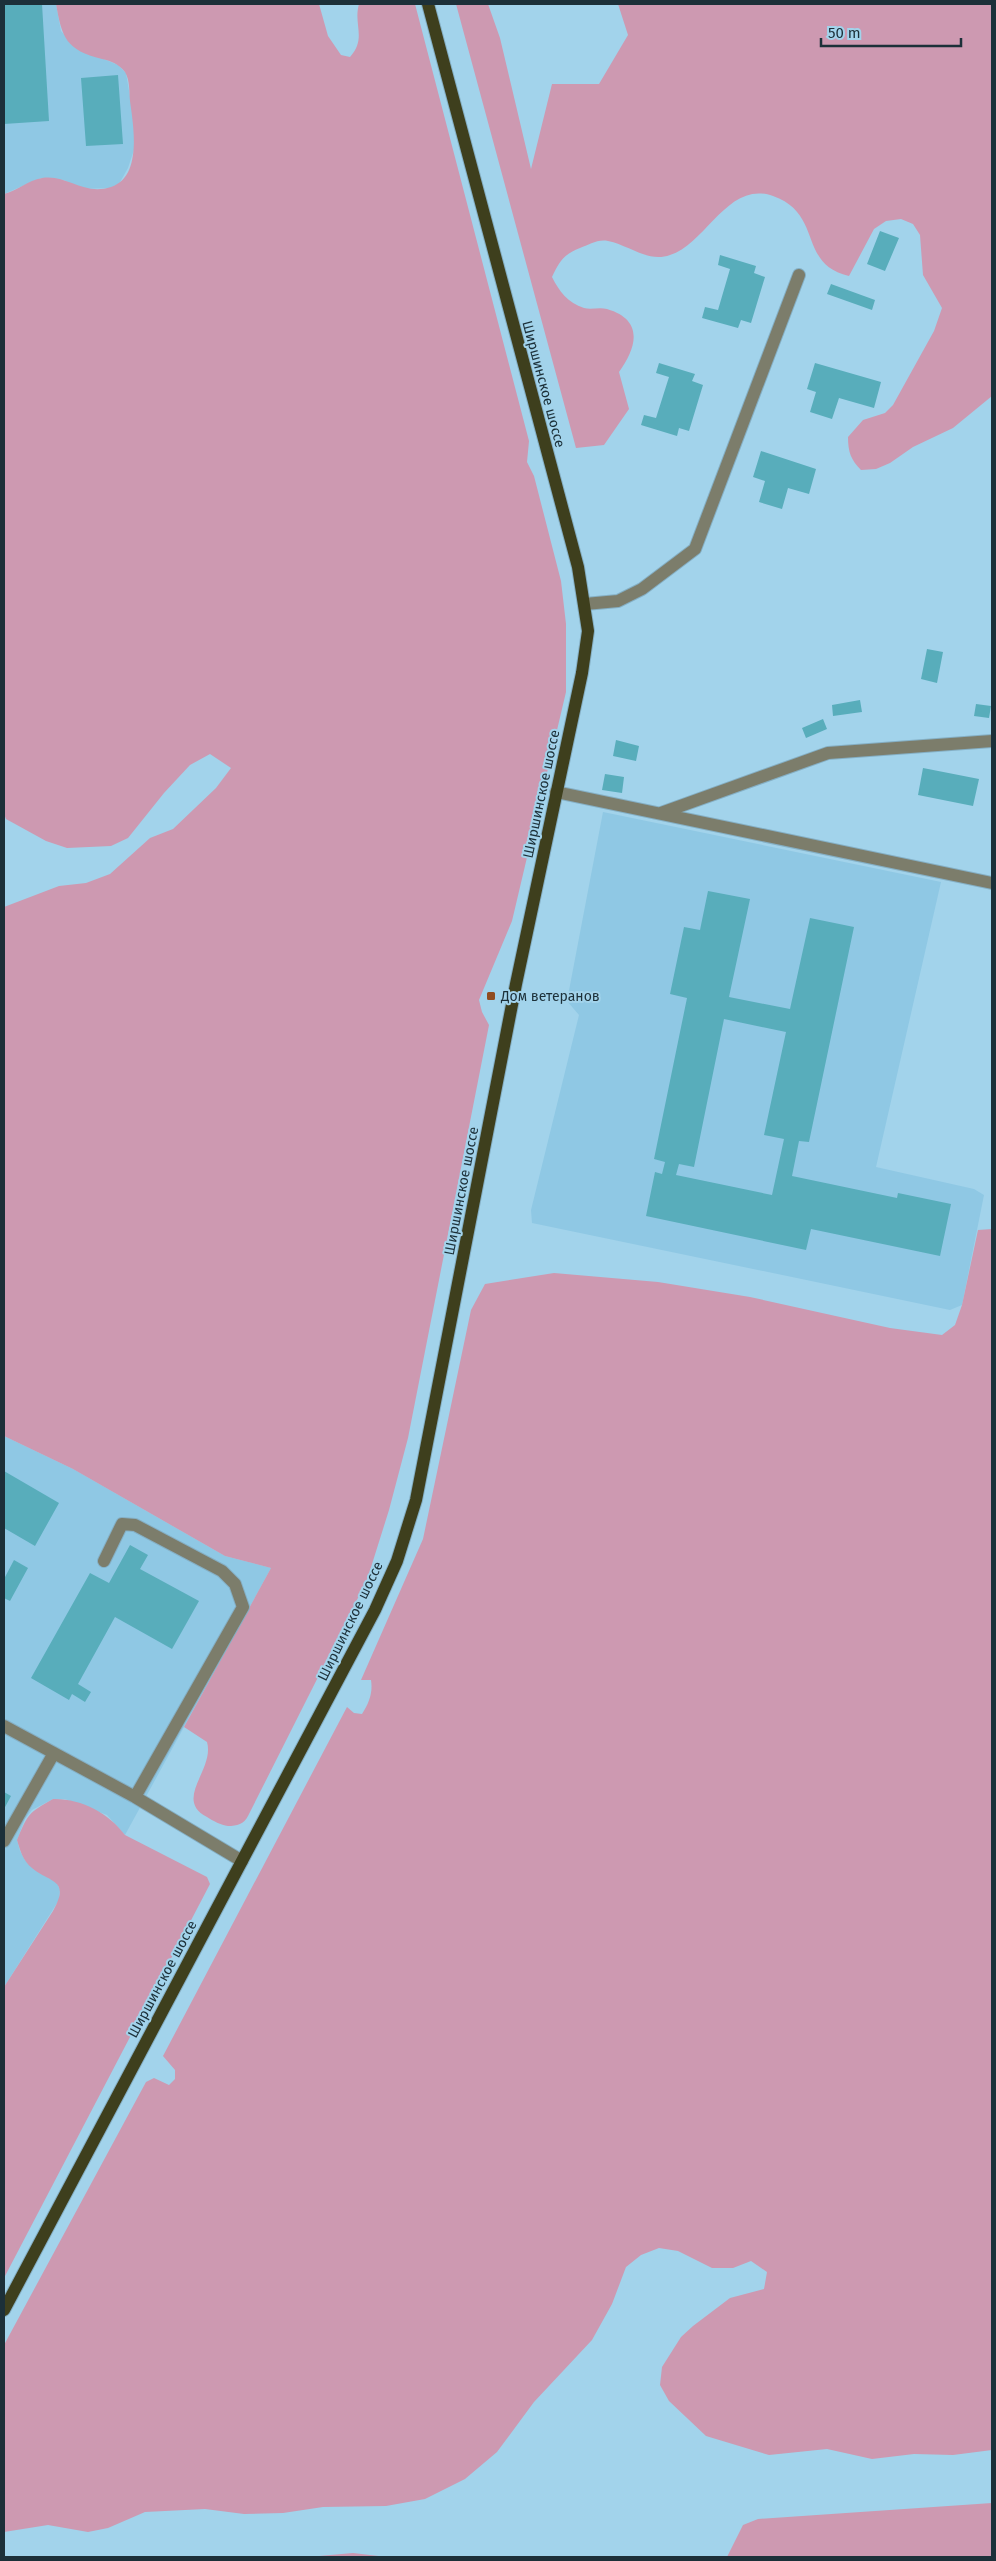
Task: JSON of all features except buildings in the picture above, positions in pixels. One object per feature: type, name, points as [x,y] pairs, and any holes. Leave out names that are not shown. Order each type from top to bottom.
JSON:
[{"type":"main road","name":"Ширшинское шоссе","points":[[4,2310],[375,1610],[397,1561],[416,1500],[516,984],[582,673],[588,631],[578,567],[428,4]]},
{"type":"lane","points":[[585,604],[618,602],[642,589],[695,549],[799,275]]},
{"type":"lane","points":[[661,813],[828,753],[991,740]]},
{"type":"lane","points":[[556,792],[992,883]]},
{"type":"lane","points":[[104,1561],[122,1524],[135,1525],[222,1571],[235,1584],[243,1607],[135,1797]]},
{"type":"lane","points":[[4,1726],[135,1797],[242,1861]]},
{"type":"lane","points":[[4,1841],[54,1753]]},
{"type":"shaded area","points":[[4,4],[56,4],[61,31],[75,47],[118,65],[126,73],[135,126],[135,147],[128,168],[119,184],[110,188],[82,189],[64,180],[41,178],[4,194]]},
{"type":"shaded area","points":[[56,4],[319,4],[328,36],[341,55],[350,57],[358,44],[357,18],[359,4],[415,4],[529,441],[527,462],[534,476],[561,581],[566,624],[566,692],[512,921],[479,1000],[482,1012],[489,1025],[408,1438],[389,1510],[367,1580],[248,1816],[242,1823],[231,1826],[207,1817],[198,1810],[194,1802],[197,1783],[206,1763],[208,1753],[207,1742],[184,1727],[271,1568],[225,1556],[73,1469],[4,1436],[4,907],[59,886],[86,883],[110,874],[150,838],[173,829],[216,788],[231,768],[210,754],[190,765],[164,793],[128,838],[111,846],[67,848],[46,841],[6,819],[4,814],[4,194],[42,178],[59,179],[92,189],[111,187],[121,181],[128,173],[134,149],[129,86],[125,72],[115,63],[73,47],[64,34]]},
{"type":"shaded area","points":[[456,4],[488,4],[500,38],[531,169],[552,84],[599,84],[628,35],[618,4],[992,4],[992,396],[953,428],[913,447],[890,463],[876,469],[861,470],[851,455],[848,437],[863,420],[885,413],[893,405],[934,331],[942,308],[923,275],[920,235],[913,224],[901,219],[886,221],[874,229],[849,276],[833,270],[822,261],[806,226],[799,214],[789,204],[773,196],[757,193],[743,197],[730,204],[695,238],[683,248],[670,255],[654,257],[616,243],[600,241],[574,250],[560,263],[552,277],[565,296],[573,303],[584,308],[604,308],[619,314],[632,327],[634,335],[630,353],[619,372],[629,409],[604,445],[576,448]]},
{"type":"shaded area","points":[[603,812],[941,882],[876,1167],[974,1189],[984,1195],[962,1305],[950,1310],[532,1223],[531,1210],[579,1015],[567,1001]]},
{"type":"shaded area","points":[[992,1229],[992,2450],[953,2455],[914,2454],[872,2459],[827,2449],[769,2455],[706,2436],[669,2401],[660,2385],[662,2367],[681,2337],[693,2326],[730,2298],[764,2289],[767,2272],[751,2261],[733,2268],[712,2268],[678,2251],[659,2248],[641,2255],[626,2267],[612,2304],[592,2340],[534,2402],[497,2452],[465,2479],[425,2499],[386,2506],[323,2507],[283,2513],[244,2514],[205,2509],[145,2512],[108,2528],[88,2532],[48,2525],[4,2532],[4,2345],[146,2082],[154,2078],[169,2085],[175,2079],[175,2070],[163,2056],[347,1707],[354,1713],[362,1714],[367,1706],[371,1694],[371,1680],[361,1680],[423,1539],[471,1310],[485,1284],[554,1273],[658,1282],[750,1297],[890,1328],[942,1335],[955,1325],[962,1305],[978,1230]]},
{"type":"shaded area","points":[[4,1436],[73,1469],[225,1556],[271,1568],[125,1835],[107,1815],[65,1799],[53,1799],[32,1810],[25,1819],[17,1840],[20,1851],[25,1860],[40,1873],[56,1881],[60,1890],[59,1900],[4,1987]]},
{"type":"shaded area","points":[[53,1799],[73,1801],[93,1808],[111,1820],[125,1835],[207,1877],[210,1884],[4,2278],[4,1987],[53,1911],[60,1893],[56,1883],[39,1873],[26,1862],[17,1840],[30,1815]]},
{"type":"shaded area","points":[[992,2503],[992,2557],[727,2557],[743,2525],[758,2519]]},
{"type":"shaded area","points":[[353,2553],[387,2557],[308,2557]]},
{"type":"place","name":"Дом ветеранов","points":[[491,996]]}]
